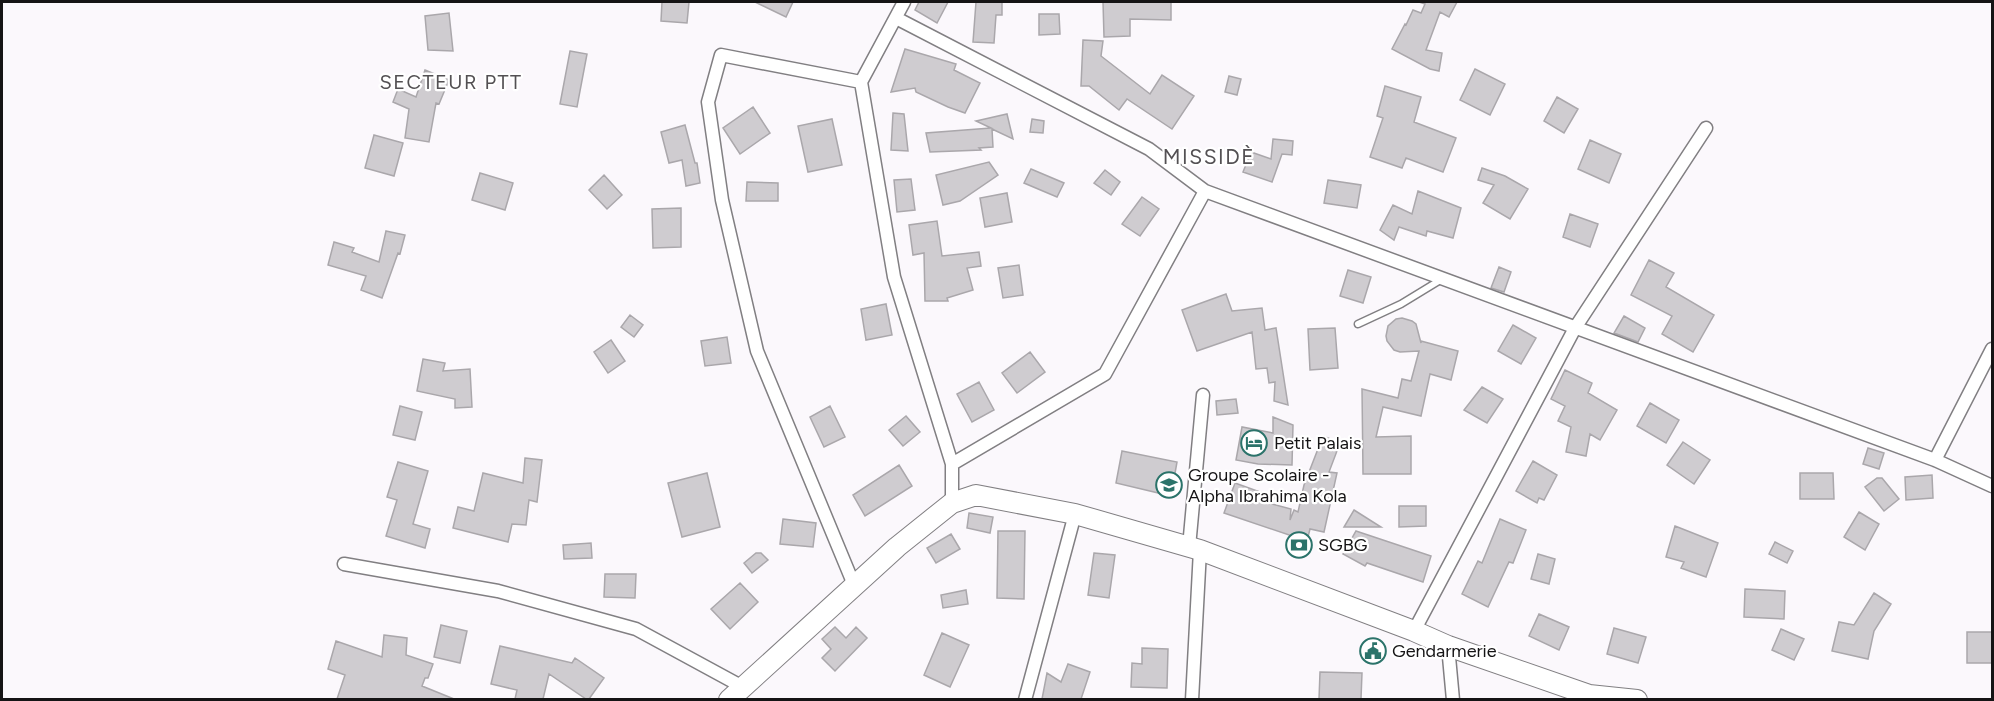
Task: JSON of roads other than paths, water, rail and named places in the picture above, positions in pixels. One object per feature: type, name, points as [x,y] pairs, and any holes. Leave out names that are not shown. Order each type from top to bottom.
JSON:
[{"type":"main road","points":[[735,693],[897,547],[952,503],[976,495],[1075,514],[1194,549],[1414,631],[1448,646],[1589,694],[1637,699]]},
{"type":"street","points":[[904,2],[861,82],[894,277],[952,464],[952,503]]},
{"type":"street","points":[[896,18],[1149,149],[1205,191],[1935,460],[1992,486]]},
{"type":"street","points":[[854,585],[757,351],[722,200],[708,102],[721,55],[861,82]]},
{"type":"street","points":[[1414,631],[1575,328],[1707,128]]},
{"type":"street","points":[[952,464],[1105,374],[1205,191]]},
{"type":"street","points":[[1935,460],[1992,349]]},
{"type":"street","points":[[1192,699],[1194,549],[1203,395]]},
{"type":"street","points":[[1024,699],[1075,514]]},
{"type":"street","points":[[344,564],[498,591],[636,629],[735,693]]},
{"type":"street","points":[[1448,646],[1453,699]]},
{"type":"lane","points":[[1358,324],[1401,304],[1443,279]]},
{"type":"place","name":"Petit Palais","points":[[1254,443]]},
{"type":"place","name":"Groupe Scolaire - Alpha Ibrahima Kola","points":[[1169,485]]},
{"type":"place","name":"SGBG","points":[[1299,545]]},
{"type":"place","name":"Gendarmerie","points":[[1373,651]]},
{"type":"district","name":"SECTEUR PTT","points":[[451,82]]},
{"type":"district","name":"MISSIDÈ","points":[[1209,156]]}]
